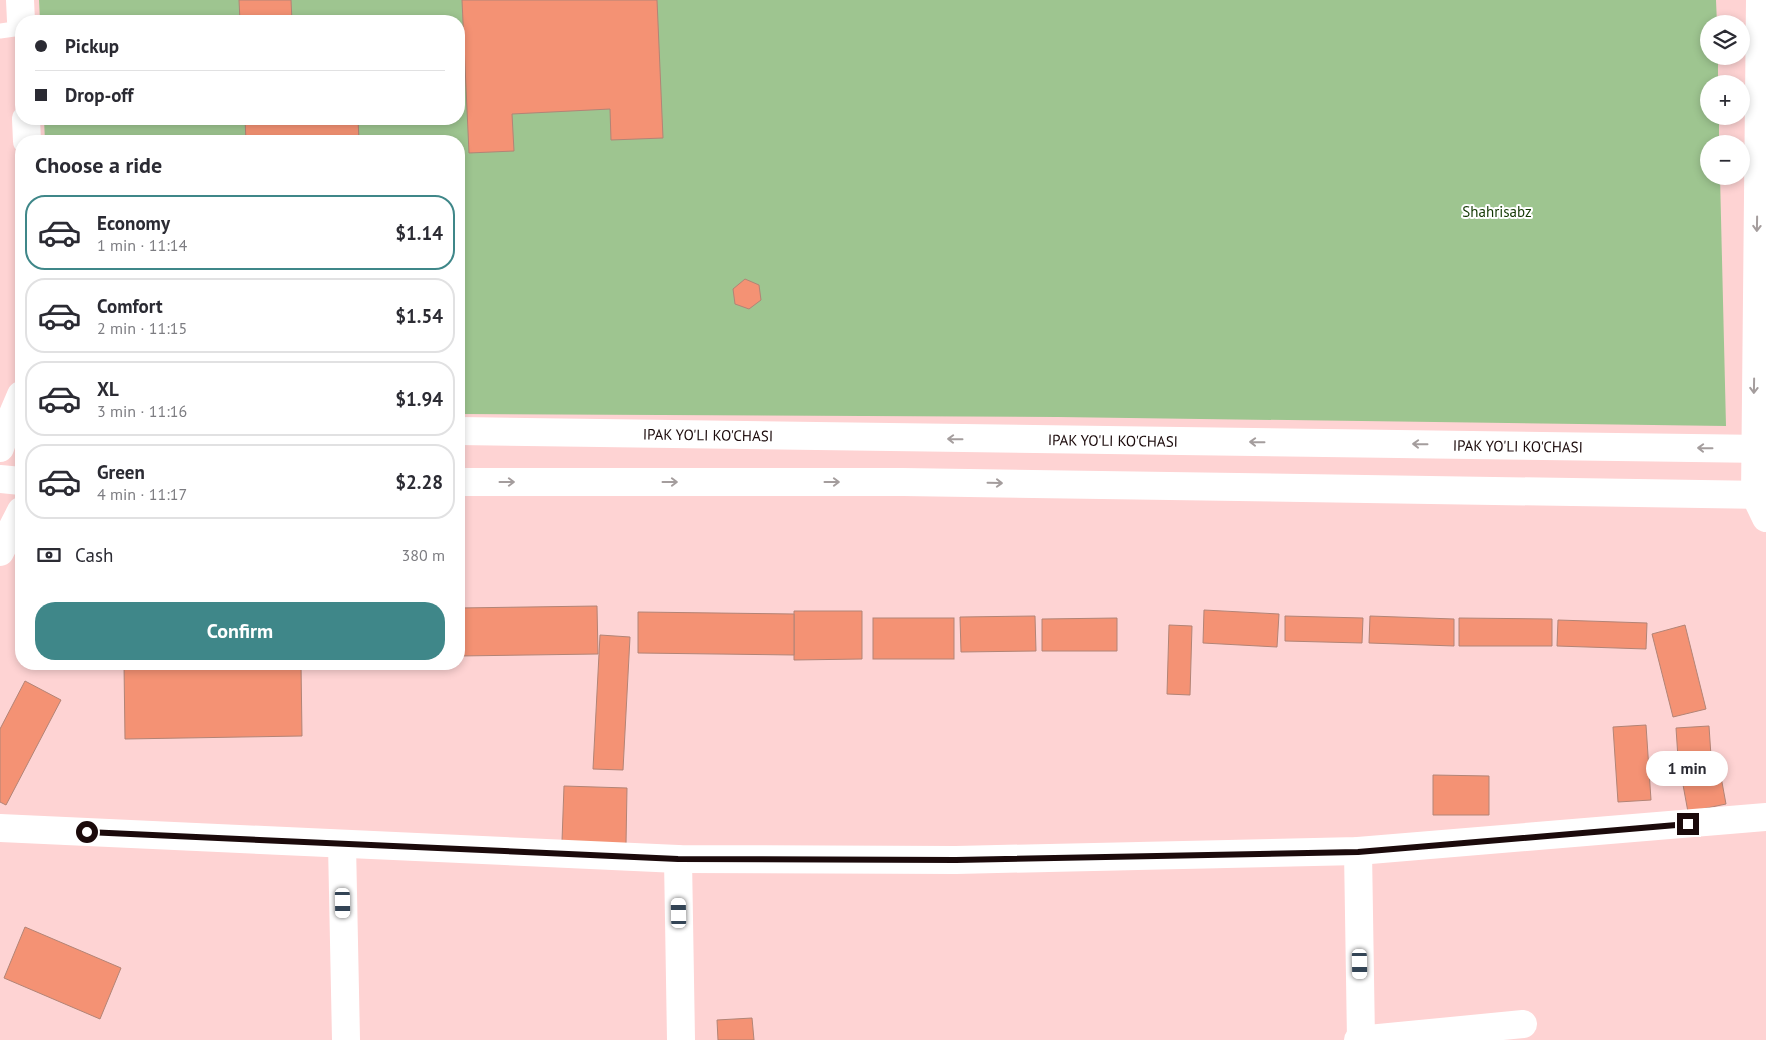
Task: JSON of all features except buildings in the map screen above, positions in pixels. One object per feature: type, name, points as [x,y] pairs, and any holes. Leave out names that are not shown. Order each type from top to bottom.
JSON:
[{"type":"main road","points":[[20,0],[21,15]]},
{"type":"main road","points":[[465,482],[903,482],[1762,503],[1760,448],[1760,0]]},
{"type":"main road","points":[[8,430],[15,412]]},
{"type":"main road","name":"IPAK YO'LI KO'CHASI","points":[[465,431],[1760,448]]},
{"type":"main road","points":[[0,479],[15,480]]},
{"type":"main road","points":[[0,552],[15,523]]},
{"type":"main road","points":[[0,828],[678,859],[956,860],[1358,852],[1766,817]]},
{"type":"main road","points":[[342,844],[346,1040]]},
{"type":"main road","points":[[1358,852],[1360,1040],[1523,1024]]},
{"type":"main road","points":[[678,859],[681,1040]]},
{"type":"lane","points":[[0,30],[15,29]]},
{"type":"green space","name":"Shahrisabz","points":[[39,0],[1716,0],[1717,15],[1700,15],[1700,65],[1718,65],[1718,75],[1700,75],[1700,125],[1719,125],[1719,135],[1700,135],[1700,185],[1720,185],[1726,426],[1058,417],[465,414],[465,135],[45,135],[44,125],[465,125],[465,15],[40,15]]},
{"type":"route","points":[[87,832],[678,859],[956,860],[1358,852],[1688,824]]}]
